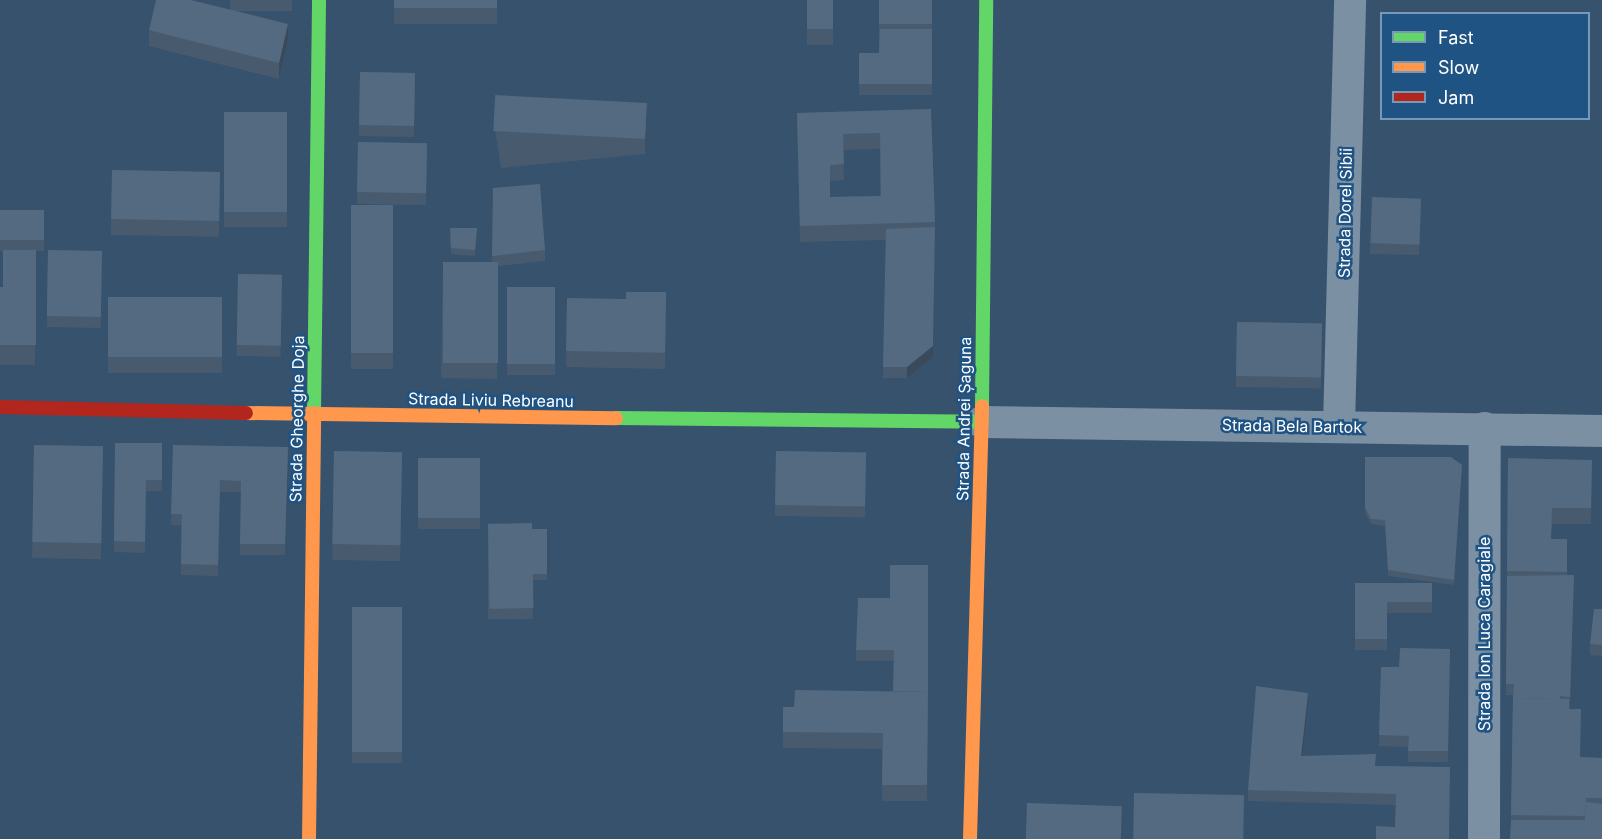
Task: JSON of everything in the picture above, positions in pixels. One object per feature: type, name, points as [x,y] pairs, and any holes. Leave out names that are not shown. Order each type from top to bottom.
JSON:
[{"type":"street","name":"Strada Gheorghe Doja","points":[[309,839],[319,0]]},
{"type":"street","name":"Strada Andrei Șaguna","points":[[970,839],[982,422],[986,0]]},
{"type":"street","name":"Strada Dorel Sibii","points":[[1339,426],[1350,0]]},
{"type":"street","name":"Strada Liviu Rebreanu","points":[[0,407],[313,414],[982,422]]},
{"type":"street","name":"Strada Bela Bartok","points":[[982,422],[1602,431]]},
{"type":"street","name":"Strada Ion Luca Caragiale","points":[[1484,839],[1485,428]]},
{"type":"building","points":[[156,0],[191,0],[288,24],[279,63],[149,30]]},
{"type":"building","points":[[394,0],[497,0],[497,8],[394,8]]},
{"type":"building","points":[[807,0],[833,0],[833,29],[807,29]]},
{"type":"building","points":[[879,0],[932,0],[932,24],[879,24]]},
{"type":"building","points":[[880,29],[932,29],[932,84],[859,84],[859,53],[879,53]]},
{"type":"building","points":[[360,72],[415,73],[414,126],[359,125]]},
{"type":"building","points":[[495,95],[647,103],[645,139],[493,131]]},
{"type":"building","points":[[931,109],[935,222],[800,226],[797,113]],"holes":[[[880,133],[881,196],[830,197],[830,165],[844,164],[843,134]]]},
{"type":"building","points":[[224,112],[287,112],[287,212],[224,212]]},
{"type":"building","points":[[358,142],[427,143],[426,193],[357,192]]},
{"type":"building","points":[[112,170],[220,172],[219,221],[111,219]]},
{"type":"building","points":[[540,184],[545,250],[492,256],[493,188]]},
{"type":"building","points":[[1372,197],[1421,199],[1419,245],[1370,243]]},
{"type":"building","points":[[351,205],[393,205],[393,353],[351,353]]},
{"type":"building","points":[[0,210],[44,210],[44,240],[0,240]]},
{"type":"building","points":[[935,227],[933,346],[907,367],[883,367],[886,229]]},
{"type":"building","points":[[450,228],[477,228],[475,250],[451,248]]},
{"type":"building","points":[[3,250],[36,250],[36,287],[3,287]]},
{"type":"building","points":[[48,250],[102,251],[101,317],[47,316]]},
{"type":"building","points":[[443,262],[498,262],[498,363],[443,363]]},
{"type":"building","points":[[238,274],[282,275],[281,346],[237,345]]},
{"type":"building","points":[[0,287],[36,287],[36,345],[0,345]]},
{"type":"building","points":[[507,287],[555,287],[555,364],[507,364]]},
{"type":"building","points":[[626,292],[666,292],[666,300],[626,300]]},
{"type":"building","points":[[108,297],[222,297],[222,357],[108,357]]},
{"type":"building","points":[[567,298],[666,300],[665,353],[566,351]]},
{"type":"building","points":[[1237,322],[1322,323],[1321,377],[1236,376]]},
{"type":"building","points":[[115,443],[162,443],[162,480],[146,480],[145,542],[114,541]]},
{"type":"building","points":[[34,445],[103,446],[101,543],[32,542]]},
{"type":"building","points":[[173,445],[288,447],[285,544],[240,544],[241,481],[220,480],[218,565],[181,564],[182,514],[171,514]]},
{"type":"building","points":[[334,451],[402,452],[400,545],[332,544]]},
{"type":"building","points":[[776,451],[866,453],[865,507],[775,505]]},
{"type":"building","points":[[1365,457],[1451,457],[1462,465],[1454,580],[1388,570],[1385,520],[1371,519],[1365,507]]},
{"type":"building","points":[[418,458],[480,458],[480,518],[418,518]]},
{"type":"building","points":[[1508,458],[1592,460],[1591,508],[1552,508],[1551,539],[1567,539],[1567,572],[1507,571]]},
{"type":"building","points":[[532,523],[533,608],[489,609],[488,524]]},
{"type":"building","points":[[532,529],[547,529],[547,574],[532,574]]},
{"type":"building","points":[[890,565],[928,565],[928,692],[893,691],[894,650],[856,650],[858,598],[890,598]]},
{"type":"building","points":[[1574,575],[1570,697],[1560,696],[1560,699],[1513,698],[1514,684],[1506,684],[1507,576]]},
{"type":"building","points":[[1355,583],[1432,583],[1432,602],[1387,602],[1387,639],[1355,639]]},
{"type":"building","points":[[352,607],[402,607],[402,752],[352,752]]},
{"type":"building","points":[[1594,609],[1602,609],[1602,645],[1590,644]]},
{"type":"building","points":[[1400,648],[1450,649],[1448,751],[1408,751],[1409,736],[1379,735],[1381,667],[1399,667]]},
{"type":"building","points":[[1256,686],[1308,693],[1301,756],[1376,754],[1375,766],[1450,767],[1449,839],[1376,839],[1376,826],[1395,827],[1396,794],[1248,790]]},
{"type":"building","points":[[795,690],[928,692],[927,785],[882,785],[883,733],[783,732],[783,707],[794,707]]},
{"type":"building","points":[[1513,698],[1569,699],[1569,709],[1581,709],[1580,757],[1602,758],[1602,798],[1586,798],[1585,816],[1511,815]]},
{"type":"building","points":[[1134,793],[1244,795],[1243,839],[1133,839]]},
{"type":"building","points":[[1586,802],[1602,804],[1602,839],[1510,839],[1511,820],[1585,820]]},
{"type":"building","points":[[1027,803],[1122,806],[1121,839],[1026,839]]},
{"type":"traffic: fast","points":[[314,413],[319,0]]},
{"type":"traffic: fast","points":[[982,406],[986,0]]},
{"type":"traffic: fast","points":[[616,418],[982,422]]},
{"type":"traffic: slow","points":[[970,839],[982,406]]},
{"type":"traffic: slow","points":[[246,413],[616,418]]},
{"type":"traffic: slow","points":[[309,839],[314,413]]},
{"type":"traffic: jam","points":[[0,407],[246,413]]}]
